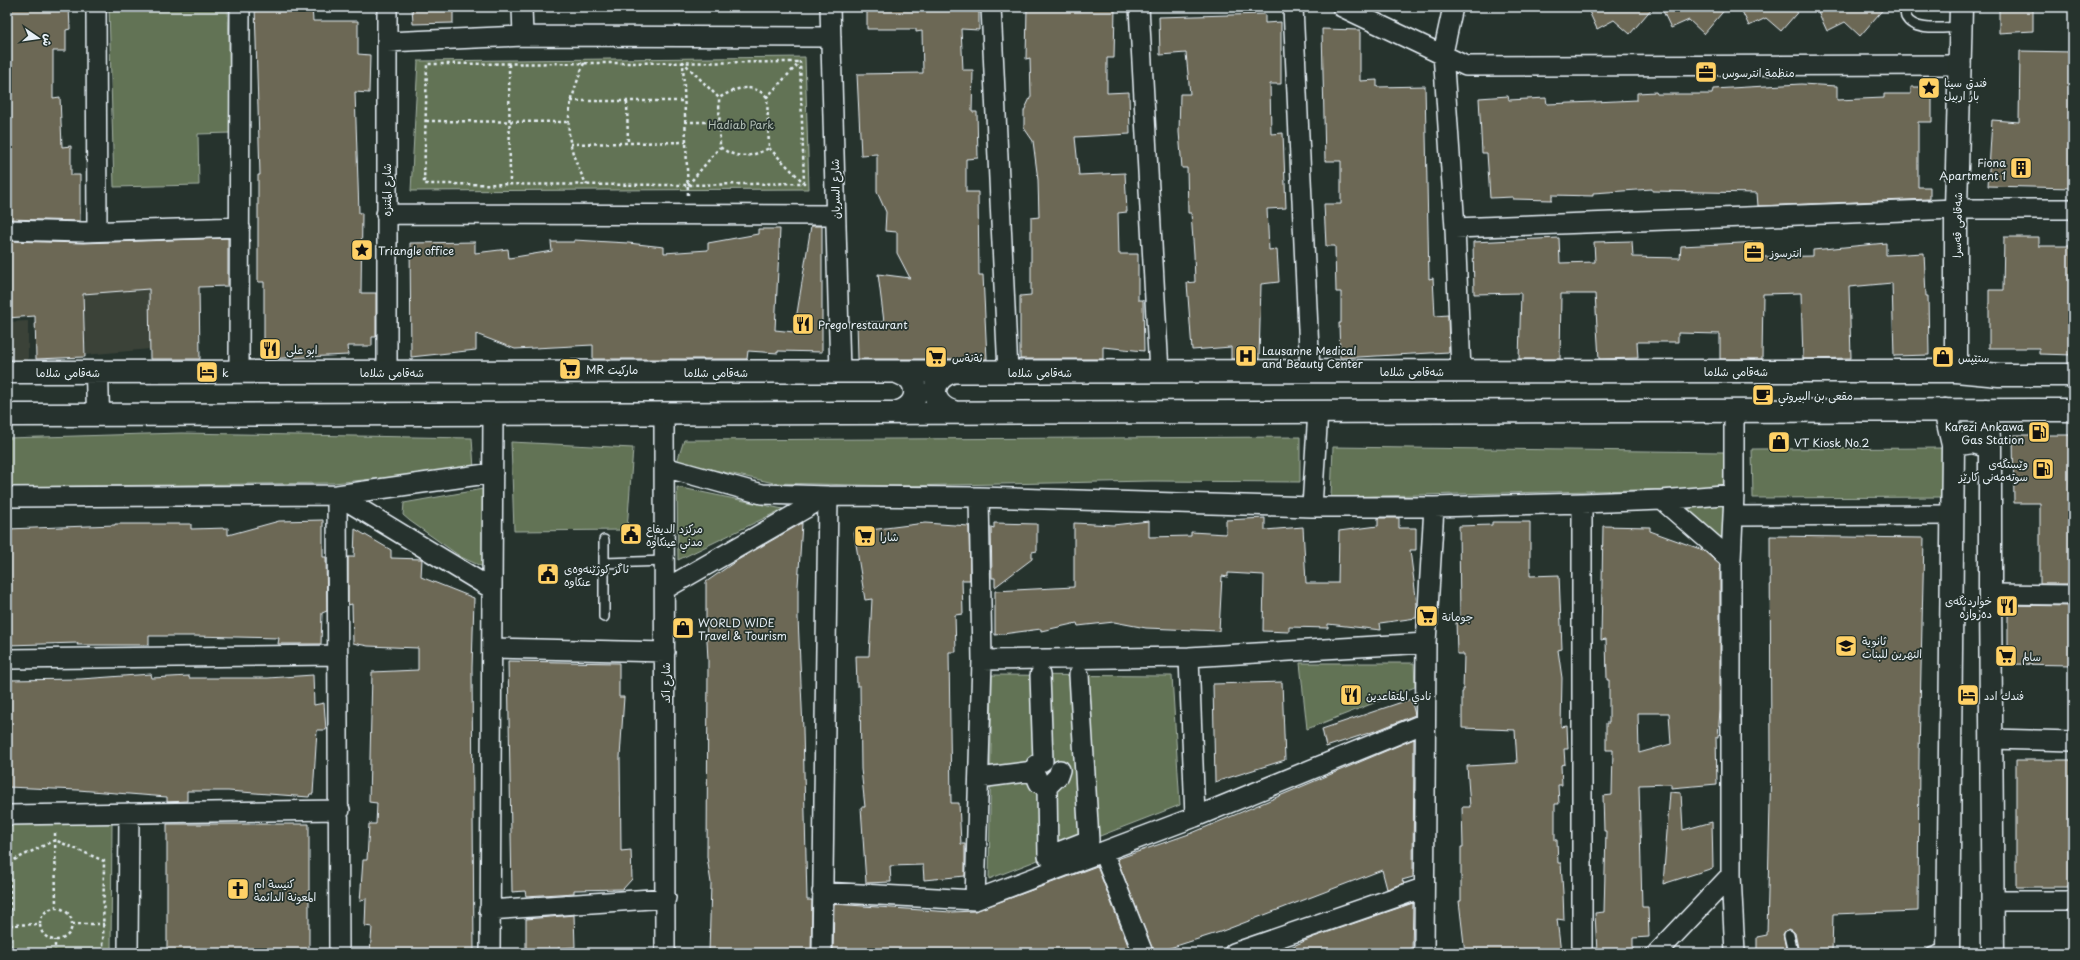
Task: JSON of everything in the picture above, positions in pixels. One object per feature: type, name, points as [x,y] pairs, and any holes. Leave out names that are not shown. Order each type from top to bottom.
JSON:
[{"type":"main road","name":"شەقامی قەسرا","points":[[1956,371],[1956,208],[1961,65],[1961,17]]},
{"type":"main road","points":[[954,371],[947,373],[941,378],[935,391],[936,399],[940,405],[954,412]]},
{"type":"main road","name":"شەقامی شلاما","points":[[7,372],[1956,371],[2000,375],[2073,375]]},
{"type":"main road","points":[[97,372],[98,414]]},
{"type":"main road","points":[[897,372],[910,378],[916,391],[915,399],[911,405],[898,412]]},
{"type":"main road","points":[[1942,951],[1953,515],[1953,445],[1945,410]]},
{"type":"main road","points":[[1986,410],[1990,448],[1990,594],[1994,901],[1993,953]]},
{"type":"main road","points":[[7,415],[2073,410]]},
{"type":"main road","points":[[1953,445],[1973,442],[1990,448]]},
{"type":"street","points":[[96,7],[97,230]]},
{"type":"street","points":[[239,372],[240,7]]},
{"type":"street","name":"شارع المتنزه","points":[[387,7],[387,372]]},
{"type":"street","points":[[522,7],[523,36]]},
{"type":"street","name":"شارع السريان","points":[[830,7],[840,372]]},
{"type":"street","points":[[991,7],[1008,372]]},
{"type":"street","points":[[1139,7],[1159,372]]},
{"type":"street","points":[[1294,7],[1310,372]]},
{"type":"street","points":[[1342,7],[1466,66],[1961,65]]},
{"type":"street","points":[[1453,7],[1443,54],[1455,228],[1461,371]]},
{"type":"street","points":[[387,42],[523,36],[831,37]]},
{"type":"street","points":[[1455,228],[1956,208],[2073,209]]},
{"type":"street","points":[[386,214],[836,215]]},
{"type":"street","points":[[7,230],[83,232],[97,230],[240,227]]},
{"type":"street","points":[[1734,410],[1734,494],[1731,560],[1731,875],[1735,953]]},
{"type":"street","points":[[1312,507],[1318,411]]},
{"type":"street","name":"شارع اكد","points":[[664,413],[665,953]]},
{"type":"street","points":[[490,953],[489,910],[493,414]]},
{"type":"street","points":[[664,467],[762,494],[828,496],[979,497],[1312,507],[1434,507],[1662,500],[1734,494]]},
{"type":"street","points":[[7,497],[337,495],[493,473]]},
{"type":"street","points":[[337,495],[492,589]]},
{"type":"street","points":[[337,495],[340,810],[339,953]]},
{"type":"street","points":[[665,589],[828,496]]},
{"type":"street","points":[[822,953],[828,496]]},
{"type":"street","points":[[975,900],[982,660],[979,497]]},
{"type":"street","points":[[1662,500],[1731,560]]},
{"type":"street","points":[[1582,503],[1582,953]]},
{"type":"street","points":[[1424,953],[1423,888],[1426,643],[1434,507]]},
{"type":"street","points":[[1733,516],[1953,515]]},
{"type":"street","points":[[1990,594],[2073,595]]},
{"type":"street","points":[[982,660],[1189,657],[1426,643]]},
{"type":"street","points":[[492,648],[665,652]]},
{"type":"street","points":[[7,660],[338,655]]},
{"type":"street","points":[[1189,657],[1195,817]]},
{"type":"street","points":[[1040,675],[1046,767],[1039,783],[1047,787],[1048,856],[1089,840],[1079,675]]},
{"type":"street","points":[[822,892],[975,900],[1195,817],[1425,723]]},
{"type":"street","points":[[1992,739],[2073,741]]},
{"type":"street","points":[[979,778],[1046,767],[1084,770]]},
{"type":"street","points":[[7,815],[340,810]]},
{"type":"street","points":[[128,953],[129,814]]},
{"type":"street","points":[[1103,852],[1143,953]]},
{"type":"street","points":[[1657,953],[1731,875]]},
{"type":"street","points":[[1234,953],[1423,888]]},
{"type":"street","points":[[489,910],[666,898]]},
{"type":"street","points":[[1994,901],[2073,901]]},
{"type":"lane","points":[[1905,7],[1906,17],[1914,25],[1922,27],[1961,17]]},
{"type":"lane","points":[[604,540],[604,617]]},
{"type":"lane","points":[[604,563],[665,561]]},
{"type":"lane","points":[[1789,935],[1793,953]]},
{"type":"path","points":[[684,62],[719,98],[720,122],[720,147],[687,185]]},
{"type":"path","points":[[684,62],[688,215]]},
{"type":"path","points":[[800,62],[427,64],[424,184],[687,185],[804,183]]},
{"type":"path","points":[[767,97],[800,62]]},
{"type":"path","points":[[800,62],[804,183]]},
{"type":"path","points":[[584,63],[571,101],[568,122],[570,144],[577,166],[587,185]]},
{"type":"path","points":[[509,64],[510,184]]},
{"type":"path","points":[[719,98],[737,88],[761,91],[767,97],[769,148],[804,183]]},
{"type":"path","points":[[571,101],[685,101]]},
{"type":"path","points":[[627,102],[628,143]]},
{"type":"path","points":[[426,121],[568,122]]},
{"type":"path","points":[[685,122],[720,122]]},
{"type":"path","points":[[570,144],[686,142]]},
{"type":"path","points":[[720,147],[734,156],[756,155],[769,148]]},
{"type":"path","points":[[55,840],[56,907]]},
{"type":"path","points":[[10,953],[10,862],[55,840],[104,860],[103,953]]},
{"type":"path","points":[[56,907],[68,912],[72,924],[68,936],[55,940],[43,935],[39,924],[43,914],[47,910],[56,907]]},
{"type":"path","points":[[10,925],[39,924]]},
{"type":"path","points":[[72,924],[104,924]]},
{"type":"path","points":[[55,940],[55,953]]},
{"type":"shaded area","points":[[149,289],[150,349],[85,355],[83,293]]},
{"type":"shaded area","points":[[28,321],[28,367],[7,368],[7,322]]},
{"type":"green space","points":[[109,7],[228,7],[231,133],[198,134],[199,185],[114,187]]},
{"type":"green space","name":"Hadiab Park","points":[[805,57],[809,189],[411,191],[418,61]]},
{"type":"green space","points":[[181,433],[472,438],[474,469],[333,483],[7,487],[7,438]]},
{"type":"green space","points":[[1300,437],[1300,482],[1151,481],[899,486],[774,483],[677,462],[684,440]]},
{"type":"green space","points":[[511,442],[633,448],[627,530],[514,531]]},
{"type":"green space","points":[[1333,447],[1724,452],[1723,488],[1331,497]]},
{"type":"green space","points":[[1944,448],[1944,497],[1753,498],[1752,449]]},
{"type":"green space","points":[[677,487],[783,509],[678,560]]},
{"type":"green space","points":[[483,489],[483,567],[461,557],[403,515],[404,503]]},
{"type":"green space","points":[[1724,503],[1722,539],[1685,508]]},
{"type":"green space","points":[[1300,663],[1414,663],[1415,687],[1307,729]]},
{"type":"green space","points":[[992,675],[1172,676],[1180,805],[989,879]]},
{"type":"green space","points":[[112,823],[111,953],[7,953],[7,825]]},
{"type":"building","points":[[7,7],[69,7],[70,29],[66,30],[66,51],[53,51],[53,98],[60,97],[62,147],[71,146],[71,175],[80,175],[80,221],[7,219]]},
{"type":"building","points":[[255,7],[312,7],[313,21],[358,21],[358,54],[370,55],[369,93],[355,92],[359,213],[362,213],[361,293],[376,293],[376,337],[372,337],[372,346],[347,346],[348,355],[264,359],[264,282],[258,282],[258,175],[260,175]]},
{"type":"building","points":[[412,7],[453,7],[453,23],[413,24]]},
{"type":"building","points":[[867,7],[979,7],[979,30],[961,29],[963,70],[973,70],[972,112],[977,112],[978,158],[966,159],[966,192],[978,192],[979,275],[983,275],[987,359],[858,359],[857,322],[884,322],[878,274],[910,278],[897,253],[897,232],[885,231],[886,212],[877,192],[877,154],[861,155],[857,74],[923,73],[922,31],[916,32],[916,29],[867,29]]},
{"type":"building","points":[[1027,7],[1115,7],[1114,58],[1107,58],[1107,93],[1129,92],[1130,134],[1075,137],[1079,175],[1125,173],[1127,212],[1118,213],[1119,254],[1138,254],[1138,300],[1143,300],[1144,351],[1103,347],[1103,359],[1020,359],[1020,296],[1031,295],[1031,218],[1039,217],[1038,180],[1033,141],[1024,128],[1024,111],[1031,96],[1030,58],[1026,59]]},
{"type":"building","points":[[1587,7],[1653,7],[1630,34],[1614,20],[1597,29]]},
{"type":"building","points":[[1661,7],[1727,7],[1704,34],[1689,20],[1671,28]]},
{"type":"building","points":[[1740,7],[1802,7],[1781,31],[1766,18],[1749,26]]},
{"type":"building","points":[[1816,7],[1885,7],[1860,36],[1845,22],[1827,31]]},
{"type":"building","points":[[1999,7],[2033,7],[2033,31],[1999,33]]},
{"type":"building","points":[[1265,14],[1265,23],[1281,22],[1281,84],[1270,84],[1271,134],[1283,133],[1286,208],[1267,209],[1269,250],[1277,249],[1279,282],[1261,284],[1259,359],[1231,359],[1231,347],[1192,350],[1187,283],[1195,282],[1194,254],[1191,213],[1188,213],[1187,168],[1182,168],[1179,132],[1180,94],[1190,94],[1186,53],[1160,55],[1159,17]]},
{"type":"building","points":[[1322,29],[1360,30],[1360,81],[1377,80],[1377,87],[1425,86],[1429,279],[1433,278],[1435,316],[1448,315],[1449,352],[1340,358],[1339,323],[1341,323],[1341,292],[1336,292],[1335,246],[1326,246],[1324,204],[1341,204],[1341,161],[1325,161]]},
{"type":"building","points":[[2020,51],[2073,52],[2073,188],[1988,186],[1992,120],[2019,122]]},
{"type":"building","points":[[1801,84],[1837,86],[1837,100],[1884,98],[1884,94],[1911,94],[1911,87],[1932,87],[1932,122],[1918,122],[1918,187],[1930,187],[1930,199],[1758,206],[1757,193],[1652,191],[1652,189],[1593,193],[1593,196],[1552,195],[1552,200],[1513,199],[1513,197],[1490,198],[1487,153],[1482,153],[1479,98],[1508,96],[1509,100],[1546,98],[1547,104],[1595,102],[1637,100],[1637,93],[1656,92],[1657,94],[1712,94],[1713,89]]},
{"type":"building","points":[[811,226],[822,226],[822,352],[778,351],[778,353],[748,351],[747,359],[593,359],[593,345],[515,349],[476,334],[476,350],[411,357],[410,243],[475,242],[475,253],[508,249],[509,258],[552,251],[551,242],[574,242],[574,240],[664,247],[664,253],[708,250],[708,243],[758,234],[758,229],[780,229],[775,330],[794,332]]},
{"type":"building","points":[[2004,237],[2039,237],[2039,246],[2073,246],[2073,355],[2039,354],[2039,348],[1989,348],[1989,290],[2003,290]]},
{"type":"building","points":[[228,238],[228,286],[199,287],[200,359],[150,359],[149,289],[83,294],[85,357],[36,359],[35,316],[7,318],[7,241],[83,243]]},
{"type":"building","points":[[1559,238],[1560,263],[1595,262],[1594,242],[1632,241],[1633,257],[1680,258],[1681,246],[1761,242],[1762,257],[1813,256],[1813,250],[1886,243],[1886,255],[1924,253],[1926,296],[1928,296],[1929,355],[1894,356],[1892,283],[1849,287],[1851,358],[1803,359],[1801,293],[1763,294],[1762,359],[1720,359],[1720,334],[1678,333],[1678,342],[1637,342],[1638,358],[1599,359],[1595,294],[1561,294],[1560,359],[1519,359],[1521,293],[1474,294],[1473,242]]},
{"type":"building","name":"وێستگەی سوتەمەنی کارێز","points":[[2013,435],[2073,435],[2073,584],[2040,584],[2040,503],[2014,503]]},
{"type":"building","points":[[1265,518],[1265,530],[1303,527],[1306,583],[1338,583],[1339,531],[1378,526],[1378,518],[1399,518],[1399,528],[1416,528],[1416,550],[1410,550],[1417,605],[1416,618],[1380,623],[1381,630],[1328,624],[1328,628],[1289,627],[1289,632],[1263,631],[1264,575],[1228,573],[1228,577],[1222,576],[1219,631],[1146,628],[1114,622],[1078,626],[1077,623],[1041,631],[1041,629],[995,635],[995,591],[1074,587],[1074,523],[1113,525],[1149,521],[1149,537],[1191,536],[1191,532],[1226,534],[1226,520]]},
{"type":"building","points":[[323,520],[323,557],[326,557],[327,611],[322,613],[321,644],[278,644],[279,638],[149,636],[149,645],[77,645],[78,643],[7,645],[7,529],[115,524],[191,524],[191,529],[228,528],[228,535],[279,521]]},
{"type":"building","points":[[1492,522],[1530,522],[1530,576],[1559,575],[1562,649],[1558,650],[1562,678],[1561,727],[1567,726],[1568,749],[1564,749],[1565,764],[1561,765],[1562,785],[1558,785],[1559,804],[1555,804],[1555,840],[1557,840],[1558,863],[1561,863],[1563,893],[1564,920],[1557,919],[1561,953],[1465,953],[1459,901],[1461,901],[1461,847],[1463,847],[1462,807],[1470,807],[1467,766],[1517,763],[1515,730],[1462,728],[1464,654],[1457,654],[1456,620],[1460,620],[1459,526],[1492,525]]},
{"type":"building","points":[[802,523],[798,586],[798,618],[803,729],[807,900],[812,900],[811,953],[709,953],[711,883],[707,857],[708,660],[706,582],[736,561]]},
{"type":"building","points":[[925,523],[969,526],[970,580],[962,580],[963,614],[955,615],[956,652],[949,652],[951,803],[959,803],[961,844],[965,844],[965,876],[924,880],[923,865],[890,866],[891,882],[866,883],[861,807],[865,807],[861,769],[860,686],[857,686],[856,656],[869,656],[872,599],[865,600],[854,532]]},
{"type":"building","points":[[994,523],[1037,524],[1037,551],[1032,552],[1032,559],[995,587],[995,578],[992,578],[991,527],[994,528]]},
{"type":"building","points":[[1603,526],[1650,527],[1650,531],[1703,550],[1720,565],[1720,710],[1718,737],[1716,737],[1717,784],[1671,788],[1671,784],[1639,785],[1642,907],[1648,907],[1649,937],[1633,938],[1633,953],[1597,953],[1595,913],[1604,912],[1606,831],[1604,831],[1603,796],[1612,795],[1613,750],[1606,750],[1606,723],[1609,723],[1609,680],[1607,680],[1606,639],[1601,640]],"holes":[[[1638,713],[1669,713],[1671,744],[1639,753]]]},
{"type":"building","points":[[355,529],[391,550],[391,558],[422,559],[421,577],[474,598],[472,668],[474,953],[370,953],[372,927],[365,926],[366,898],[360,902],[363,860],[367,860],[369,824],[376,824],[377,803],[369,802],[372,672],[418,670],[418,648],[368,646],[353,643],[352,604],[348,605],[348,557],[354,557]]},
{"type":"building","points":[[1770,536],[1924,538],[1919,755],[1918,911],[1833,914],[1832,953],[1799,953],[1795,933],[1788,929],[1783,934],[1787,953],[1757,953],[1757,937],[1767,935],[1771,759]]},
{"type":"building","points":[[2008,605],[2073,606],[2073,665],[2008,664]]},
{"type":"building","points":[[508,661],[619,663],[619,697],[624,697],[620,757],[621,851],[631,850],[632,879],[623,889],[574,890],[574,893],[526,896],[525,891],[512,892]]},
{"type":"building","points":[[151,674],[152,678],[189,676],[189,678],[268,678],[313,675],[314,705],[324,703],[326,730],[317,730],[313,794],[310,794],[309,797],[228,791],[187,791],[187,801],[167,802],[167,797],[78,790],[7,787],[7,680],[81,679]]},
{"type":"building","points":[[1282,682],[1285,760],[1215,782],[1213,684]]},
{"type":"building","points":[[1411,699],[1415,715],[1378,730],[1326,747],[1322,729]]},
{"type":"building","points":[[1414,739],[1413,877],[1402,880],[1404,883],[1387,889],[1382,870],[1220,932],[1154,953],[1117,859],[1192,833]]},
{"type":"building","points":[[2016,760],[2073,760],[2073,887],[2016,887]]},
{"type":"building","points":[[1670,792],[1681,793],[1683,830],[1712,822],[1713,868],[1663,884]]},
{"type":"building","name":"كنيسة ام المعونة الدائمة","points":[[167,824],[309,824],[309,953],[167,953]]},
{"type":"building","points":[[1097,866],[1131,953],[833,953],[834,904],[951,912],[975,911]]},
{"type":"building","points":[[1413,903],[1412,953],[1277,953],[1314,937]]},
{"type":"building","points":[[574,915],[575,947],[558,948],[558,953],[526,953],[526,919]]},
{"type":"place","name":"منظمة انترسوس","points":[[1706,72]]},
{"type":"place","name":"فندق سينا بار اربيل","points":[[1929,88]]},
{"type":"place","name":"Fiona Apartment 1","points":[[2021,168]]},
{"type":"place","name":"Triangle office","points":[[362,250]]},
{"type":"place","name":"انترسوز","points":[[1754,252]]},
{"type":"place","name":"Prego restaurant","points":[[803,324]]},
{"type":"place","name":"ابو علی","points":[[270,349]]},
{"type":"place","name":"Lausanne Medical and Beauty Center","points":[[1246,356]]},
{"type":"place","name":"ئةنةس","points":[[936,357]]},
{"type":"place","name":"ستێپس","points":[[1943,357]]},
{"type":"place","name":"MR ماركيت","points":[[570,369]]},
{"type":"place","name":"k","points":[[207,372]]},
{"type":"place","name":"مقعى بن البيروتي","points":[[1763,395]]},
{"type":"place","name":"Karezi Ankawa Gas Station","points":[[2039,432]]},
{"type":"place","name":"VT Kiosk No.2","points":[[1779,442]]},
{"type":"place","name":"وێستگەی سوتەمەنی کارێز","points":[[2043,469]]},
{"type":"place","name":"مرکزد الدیفاع مدني عينكاوه","points":[[631,534]]},
{"type":"place","name":"شارا","points":[[865,536]]},
{"type":"place","name":"ئاگر كوژێنه‌وه‌ی عنكاوه","points":[[548,574]]},
{"type":"place","name":"خواردنگەی دەروازە","points":[[2007,606]]},
{"type":"place","name":"جومانة","points":[[1427,616]]},
{"type":"place","name":"WORLD WIDE Travel & Tourism","points":[[683,628]]},
{"type":"place","name":"ثانوية النهرين للبنات","points":[[1846,646]]},
{"type":"place","name":"سالم","points":[[2006,656]]},
{"type":"place","name":"نادي المتقاعدین","points":[[1351,695]]},
{"type":"place","name":"فندك ادد","points":[[1968,695]]},
{"type":"place","name":"كنيسة ام المعونة الدائمة","points":[[238,889]]}]
